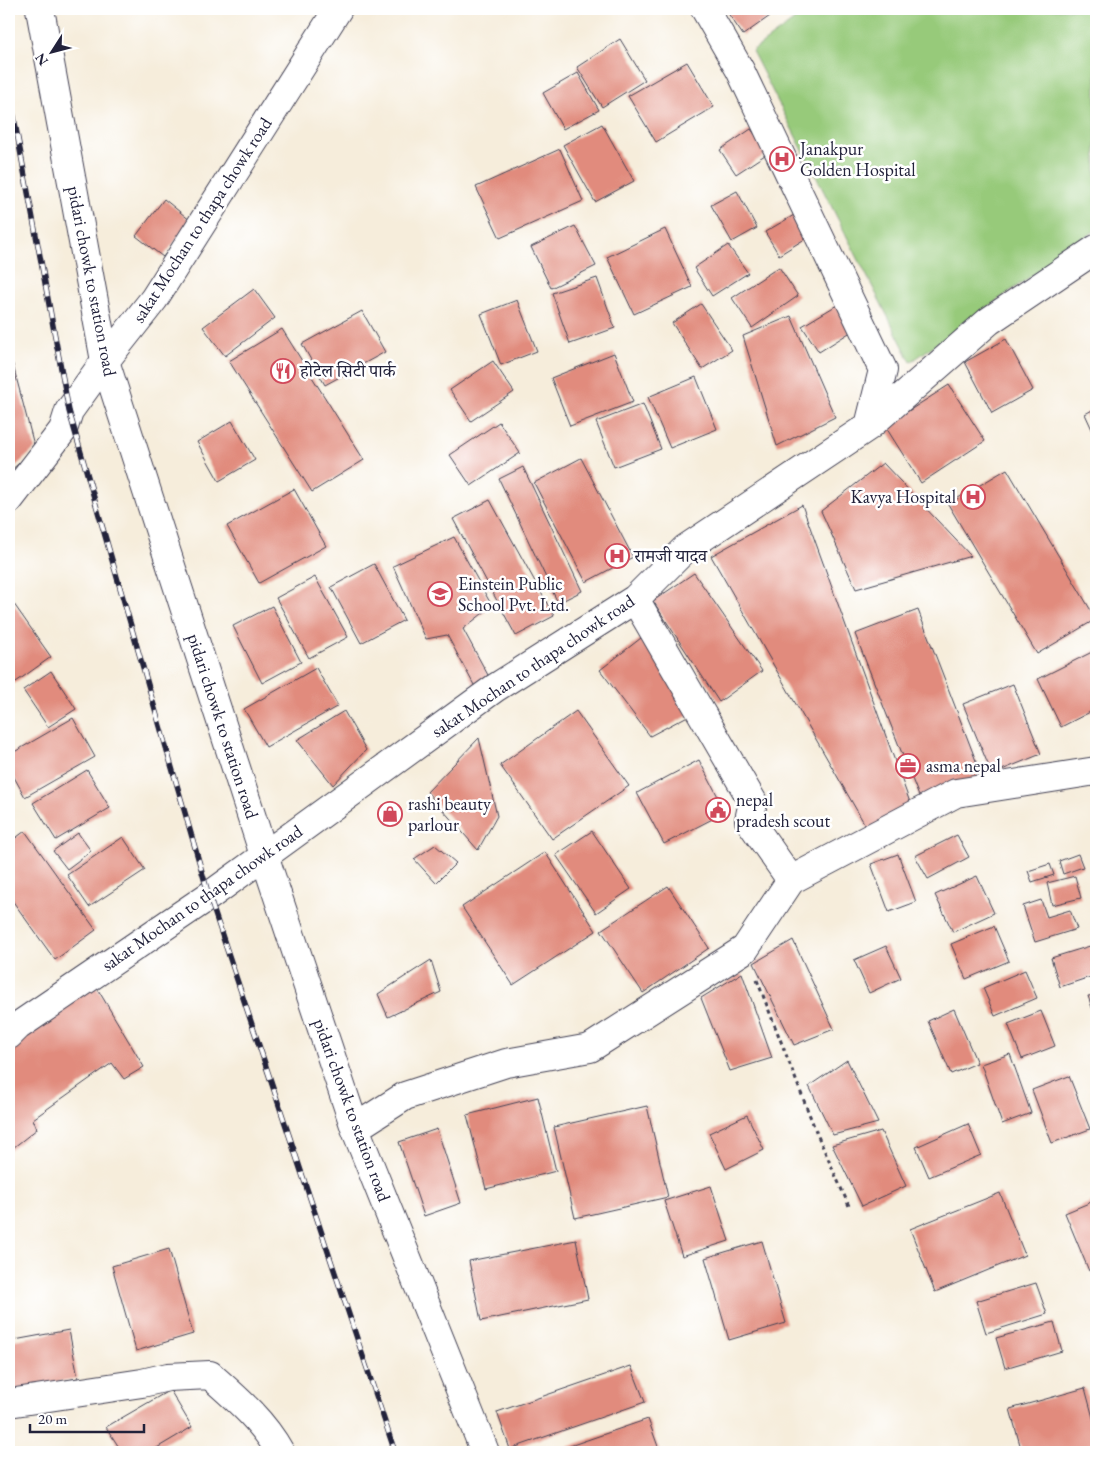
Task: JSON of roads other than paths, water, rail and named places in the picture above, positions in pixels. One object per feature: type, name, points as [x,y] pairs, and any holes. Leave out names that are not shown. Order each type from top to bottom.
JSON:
[{"type":"street","name":"pidari chowk to station road","points":[[40,9],[105,361],[264,855],[355,1128],[485,1452]]},
{"type":"street","name":"sakat Mochan to thapa chowk road","points":[[9,500],[63,430],[69,411],[105,361],[154,299],[338,9]]},
{"type":"street","points":[[705,9],[740,70],[883,370],[869,426]]},
{"type":"street","name":"sakat Mochan to thapa chowk road","points":[[9,1035],[18,1026],[209,896],[495,688],[635,599],[685,550],[869,426],[989,321],[1096,249]]},
{"type":"street","points":[[635,599],[754,802],[749,820],[791,880]]},
{"type":"street","points":[[355,1128],[405,1096],[506,1063],[590,1048],[745,949],[791,880],[956,794],[1096,771]]},
{"type":"street","points":[[9,1403],[142,1383],[168,1377],[210,1375],[246,1408],[280,1452]]},
{"type":"railway","points":[[9,91],[69,411],[209,896],[395,1452]]},
{"type":"place","name":"Janakpur Golden Hospital","points":[[782,159]]},
{"type":"place","name":"होटेल सिटी पार्क","points":[[283,371]]},
{"type":"place","name":"Kavya Hospital","points":[[973,497]]},
{"type":"place","name":"रामजी यादव","points":[[617,556]]},
{"type":"place","name":"Einstein Public School Pvt. Ltd.","points":[[440,594]]},
{"type":"place","name":"asma nepal","points":[[908,766]]},
{"type":"place","name":"nepal pradesh scout","points":[[718,810]]},
{"type":"place","name":"rashi beauty parlour","points":[[390,814]]}]
